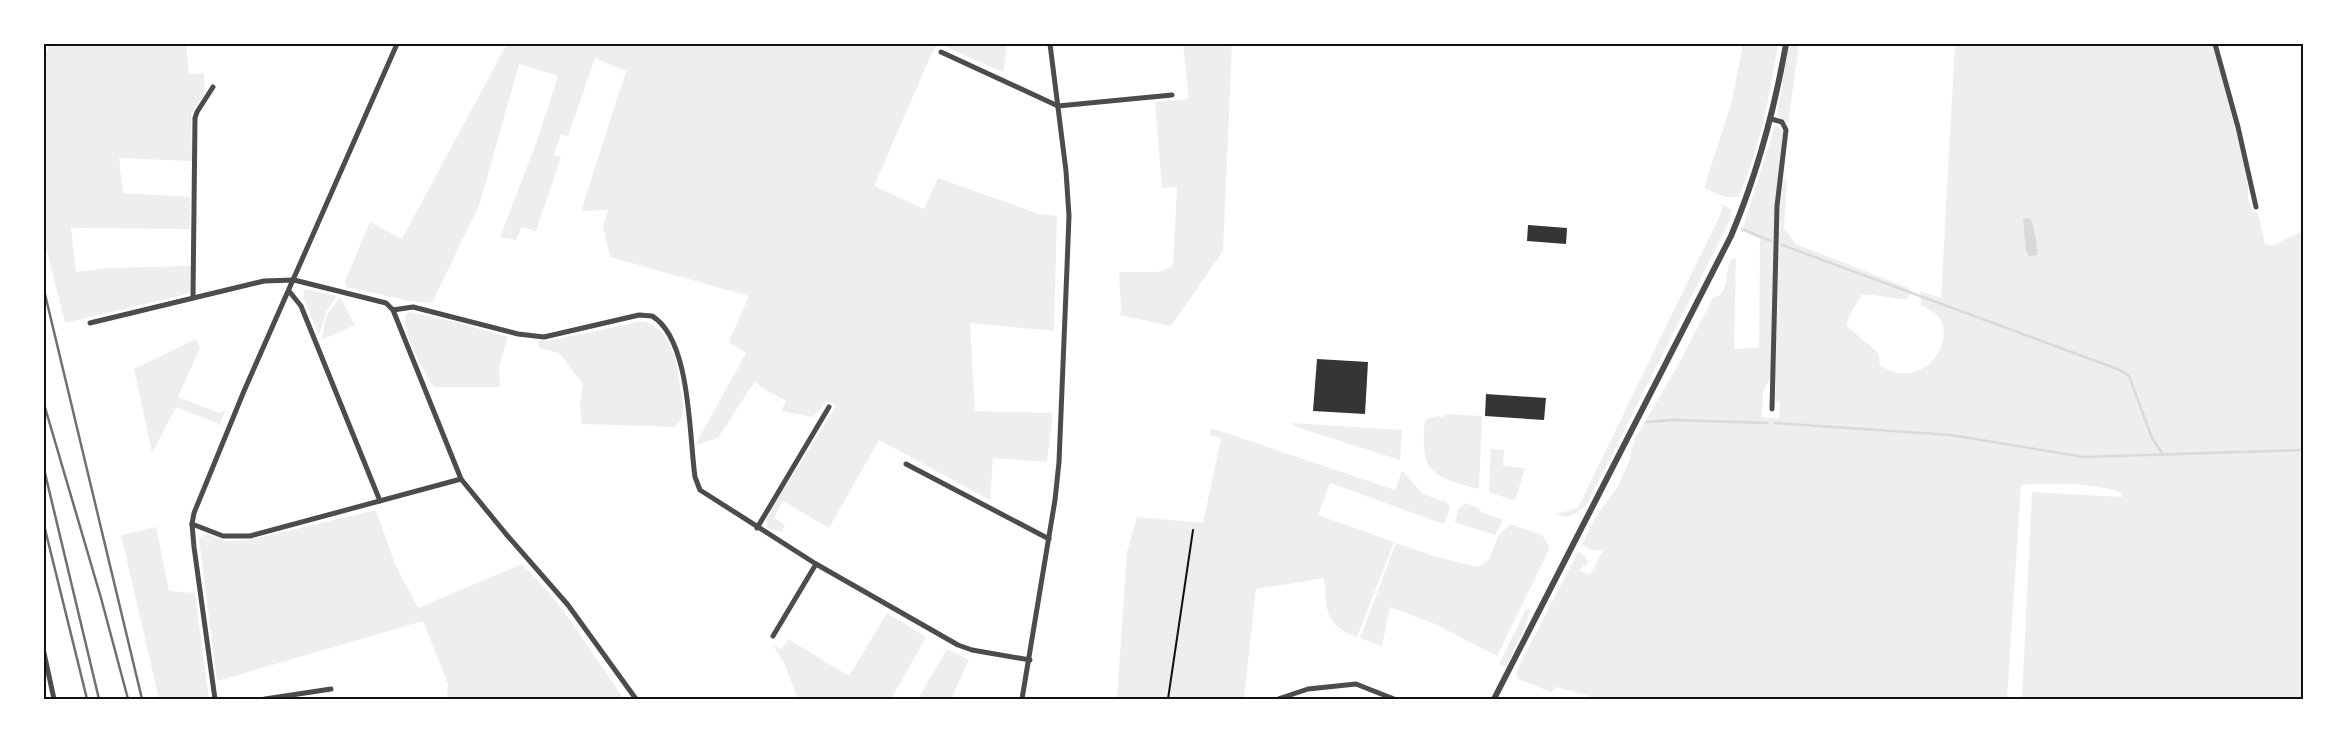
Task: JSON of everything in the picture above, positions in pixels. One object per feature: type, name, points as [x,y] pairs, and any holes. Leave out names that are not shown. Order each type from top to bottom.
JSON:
[{"type":"street","points":[[215,699],[192,524],[213,464],[397,44]]},
{"type":"street","points":[[1022,699],[1049,539],[1059,462],[1068,224],[1066,171],[1050,44]]},
{"type":"street","points":[[1494,699],[1731,236],[1753,182],[1771,119],[1786,44]]},
{"type":"street","points":[[2215,44],[2238,127],[2256,207]]},
{"type":"street","points":[[941,52],[1058,106],[1172,95]]},
{"type":"street","points":[[193,296],[195,118],[213,87]]},
{"type":"street","points":[[1771,119],[1782,122],[1786,130],[1777,206],[1772,409]]},
{"type":"street","points":[[90,323],[252,282],[294,280],[381,300],[393,310],[461,479],[506,534],[568,604],[636,699]]},
{"type":"street","points":[[289,291],[301,306],[380,501]]},
{"type":"street","points":[[393,310],[413,307],[518,334],[551,336],[640,315],[656,318],[679,353],[696,483],[712,500],[816,564],[958,645],[972,650],[1030,660]]},
{"type":"street","points":[[757,528],[829,407]]},
{"type":"street","points":[[906,464],[1049,539]]},
{"type":"street","points":[[192,524],[223,536],[250,536],[461,479]]},
{"type":"street","points":[[773,636],[816,564]]},
{"type":"street","points":[[44,653],[54,699]]},
{"type":"street","points":[[1278,699],[1308,689],[1356,684],[1394,699]]},
{"type":"street","points":[[265,699],[331,688]]},
{"type":"path","points":[[1168,699],[1193,530]]},
{"type":"shaded area","points":[[50,44],[186,44],[189,74],[204,73],[205,93],[191,114],[192,161],[119,158],[123,193],[190,197],[190,229],[71,228],[76,272],[106,268],[191,266],[190,292],[187,294],[65,323],[44,240],[44,58]]},
{"type":"shaded area","points":[[507,44],[938,44],[931,55],[874,186],[924,209],[938,178],[1039,214],[1057,216],[1054,331],[970,323],[975,411],[1051,413],[1052,421],[1047,462],[993,458],[990,500],[879,440],[829,528],[783,501],[774,518],[785,525],[782,532],[767,528],[766,520],[781,489],[794,474],[836,406],[827,401],[813,417],[781,411],[786,401],[761,387],[755,381],[718,438],[695,445],[746,353],[729,342],[749,296],[610,257],[603,226],[608,210],[581,211],[626,71],[595,58],[568,136],[561,134],[554,155],[561,157],[536,231],[522,227],[516,240],[500,237],[537,141],[558,76],[519,64],[480,203],[432,303],[410,301],[346,287],[345,281],[370,222],[402,239]]},
{"type":"shaded area","points":[[939,44],[1007,44],[1003,72]]},
{"type":"shaded area","points":[[1183,44],[1232,44],[1223,251],[1171,326],[1120,315],[1119,272],[1157,272],[1173,267],[1177,187],[1162,188],[1155,102],[1189,99]]},
{"type":"shaded area","points":[[1743,44],[1778,44],[1763,122],[1746,179],[1739,197],[1725,197],[1704,188],[1732,101]]},
{"type":"shaded area","points":[[1789,44],[1799,44],[1788,124],[1777,115]]},
{"type":"shaded area","points":[[1955,44],[2212,44],[2237,129],[2248,186],[2248,201],[2254,212],[2258,213],[2265,244],[2271,246],[2303,231],[2303,699],[2022,699],[2032,492],[2122,497],[2122,493],[2110,489],[2085,485],[2059,484],[2021,485],[2007,699],[1599,699],[1557,687],[1551,692],[1518,679],[1516,672],[1578,552],[1585,556],[1588,562],[1586,566],[1583,565],[1580,571],[1590,575],[1603,550],[1591,550],[1582,545],[1595,518],[1617,488],[1630,459],[1636,437],[1677,367],[1713,298],[1723,291],[1729,263],[1732,258],[1736,258],[1734,349],[1759,348],[1760,239],[1742,231],[1775,126],[1782,129],[1784,134],[1775,202],[1771,376],[1763,392],[1762,417],[1779,418],[1780,401],[1775,401],[1780,203],[1789,137],[1784,180],[1787,180],[1784,229],[1796,244],[1911,289],[1908,299],[1862,295],[1849,315],[1847,326],[1878,353],[1880,365],[1898,373],[1914,372],[1928,365],[1938,354],[1943,340],[1943,326],[1936,314],[1921,306],[1920,291],[1941,298]]},
{"type":"shaded area","points":[[1722,204],[1732,210],[1730,220],[1586,506],[1567,517],[1556,514],[1578,508],[1722,211]]},
{"type":"shaded area","points":[[2023,219],[2031,219],[2037,255],[2029,256],[2026,251]]},
{"type":"shaded area","points":[[305,289],[337,296],[326,312],[319,335],[303,296]]},
{"type":"shaded area","points":[[340,297],[355,325],[321,340],[327,315]]},
{"type":"shaded area","points":[[410,312],[508,337],[499,366],[500,387],[434,387],[419,362],[410,341],[405,322],[406,314]]},
{"type":"shaded area","points":[[643,321],[653,325],[660,331],[671,347],[679,377],[683,408],[682,418],[675,427],[582,424],[580,405],[583,384],[559,353],[539,348],[538,340],[547,341]]},
{"type":"shaded area","points":[[196,339],[200,348],[178,397],[219,413],[225,411],[219,426],[217,423],[176,407],[152,453],[134,369]]},
{"type":"shaded area","points":[[1445,414],[1482,416],[1479,489],[1439,475],[1427,461],[1424,451],[1425,420],[1437,416],[1444,417]]},
{"type":"shaded area","points":[[1291,423],[1402,430],[1400,460],[1296,427]]},
{"type":"shaded area","points":[[1211,428],[1395,490],[1402,471],[1423,494],[1446,502],[1450,508],[1444,524],[1330,483],[1318,515],[1394,542],[1357,637],[1338,627],[1332,621],[1327,607],[1324,578],[1256,589],[1244,699],[1117,699],[1127,552],[1137,517],[1203,523],[1221,438],[1210,435]]},
{"type":"shaded area","points":[[1491,449],[1504,450],[1503,466],[1525,468],[1515,501],[1489,492]]},
{"type":"shaded area","points":[[1466,503],[1478,508],[1481,512],[1503,520],[1495,535],[1455,522],[1458,509]]},
{"type":"shaded area","points":[[376,510],[395,564],[418,608],[522,564],[546,589],[567,616],[624,699],[447,699],[448,684],[423,621],[217,681],[199,538],[207,534],[227,541],[250,540]]},
{"type":"shaded area","points":[[1510,524],[1542,535],[1549,546],[1548,552],[1497,656],[1435,624],[1390,607],[1382,646],[1360,638],[1396,543],[1433,556],[1478,567],[1489,560],[1498,536]]},
{"type":"shaded area","points":[[156,527],[169,591],[195,593],[209,699],[159,699],[121,535]]},
{"type":"shaded area","points":[[1526,609],[1530,610],[1526,625],[1506,667],[1499,664]]},
{"type":"shaded area","points":[[887,613],[926,637],[891,699],[798,699],[784,663],[773,645],[782,649],[788,639],[849,676]]},
{"type":"shaded area","points":[[947,649],[969,660],[951,699],[918,699]]},
{"type":"building","points":[[1528,225],[1567,228],[1566,244],[1527,241]]},
{"type":"building","points":[[1317,359],[1368,362],[1365,414],[1313,411]]},
{"type":"building","points":[[1486,394],[1546,398],[1544,420],[1485,416]]},
{"type":"waterway","points":[[1742,229],[1771,241]]},
{"type":"waterway","points":[[1782,245],[2120,370],[2129,376],[2152,438],[2162,453]]},
{"type":"waterway","points":[[1646,422],[1674,420],[1767,423]]},
{"type":"waterway","points":[[1775,423],[1951,435],[2084,457],[2303,450]]},
{"type":"railway","points":[[44,290],[142,699]]},
{"type":"railway","points":[[44,404],[101,598],[128,699]]},
{"type":"railway","points":[[44,469],[99,699]]},
{"type":"railway","points":[[44,525],[87,699]]}]
